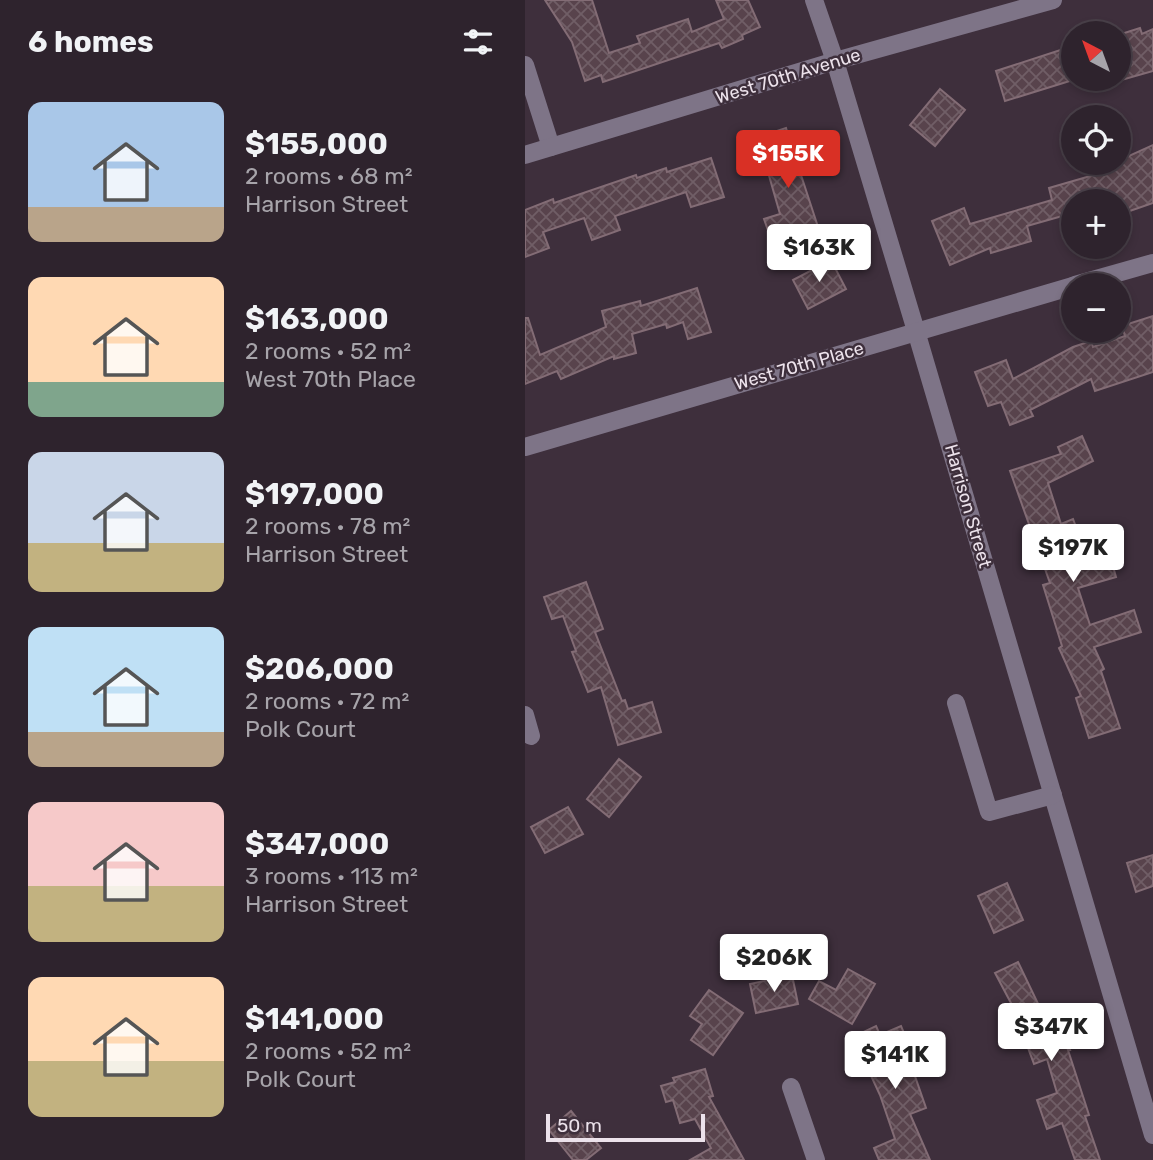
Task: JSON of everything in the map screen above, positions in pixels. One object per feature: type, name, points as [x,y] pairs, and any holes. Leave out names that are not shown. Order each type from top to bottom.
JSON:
[{"type":"street","name":"Harrison Street","points":[[814,0],[835,61],[916,331],[1153,1135]]},
{"type":"street","name":"West 70th Avenue","points":[[525,155],[835,61],[1053,0]]},
{"type":"street","points":[[525,65],[551,147]]},
{"type":"street","name":"West 70th Place","points":[[1119,273],[1153,263]]},
{"type":"street","name":"West 70th Place","points":[[525,447],[1061,290]]},
{"type":"street","points":[[956,703],[989,812],[1053,795]]},
{"type":"street","points":[[525,715],[531,736]]},
{"type":"street","points":[[791,1087],[816,1160]]},
{"type":"building","points":[[545,0],[592,0],[609,53],[640,43],[637,36],[688,19],[692,32],[724,19],[716,0],[748,0],[760,27],[742,35],[743,39],[722,48],[719,43],[603,82],[601,75],[585,81],[572,42]]},
{"type":"building","points":[[1140,28],[1142,34],[1153,29],[1153,71],[1131,77],[1131,31]]},
{"type":"building","points":[[1061,50],[1061,84],[1005,101],[996,71]]},
{"type":"building","points":[[940,89],[965,110],[935,146],[910,125]]},
{"type":"building","points":[[786,128],[793,152],[804,149],[811,172],[801,175],[820,233],[774,248],[764,219],[780,214],[758,137]]},
{"type":"building","points":[[1153,145],[1153,203],[1131,211],[1131,189],[1061,189],[1061,216],[1027,226],[1031,241],[991,253],[990,248],[950,265],[932,221],[964,208],[970,224],[1052,200],[1049,188],[1094,175],[1131,175],[1131,155]]},
{"type":"building","points":[[711,158],[724,197],[691,207],[686,192],[615,216],[620,230],[592,240],[584,218],[543,232],[549,248],[525,257],[525,210],[636,175],[637,178],[666,168],[667,172]]},
{"type":"building","points":[[831,260],[846,289],[808,309],[793,280]]},
{"type":"building","points":[[697,288],[711,332],[688,339],[683,322],[667,328],[666,324],[632,334],[636,353],[614,359],[614,356],[561,379],[557,371],[525,384],[525,318],[528,318],[540,355],[606,327],[602,311],[640,301],[641,306]]},
{"type":"building","points":[[1153,316],[1153,372],[1095,391],[1091,379],[1030,410],[1033,416],[1010,425],[1001,402],[988,406],[975,372],[1006,360],[1013,379],[1085,343],[1092,343],[1093,347],[1105,343],[1131,343],[1131,323]]},
{"type":"building","points":[[1082,436],[1093,461],[1048,483],[1061,524],[1073,519],[1088,558],[1109,552],[1116,577],[1078,588],[1090,625],[1134,610],[1141,632],[1094,647],[1104,669],[1101,671],[1120,728],[1089,738],[1076,698],[1081,696],[1059,648],[1062,646],[1043,585],[1050,583],[1010,471],[1061,454],[1058,447]]},
{"type":"building","points":[[586,582],[603,629],[595,632],[622,701],[625,700],[628,709],[652,702],[661,732],[618,745],[601,687],[588,692],[572,652],[576,651],[563,616],[552,619],[544,597]]},
{"type":"building","points":[[619,759],[641,777],[609,817],[587,799]]},
{"type":"building","points":[[568,807],[583,834],[545,853],[531,827]]},
{"type":"building","points":[[1153,855],[1153,886],[1136,892],[1127,863]]},
{"type":"building","points":[[1007,883],[1023,920],[994,933],[978,896]]},
{"type":"building","points":[[1018,962],[1041,1010],[1053,1005],[1070,1050],[1089,1115],[1085,1116],[1100,1160],[1075,1160],[1062,1123],[1047,1129],[1037,1100],[1057,1093],[1047,1059],[1034,1064],[1012,1005],[995,973]]},
{"type":"building","points":[[848,969],[875,984],[852,1024],[809,999],[819,981],[836,990]]},
{"type":"building","points":[[792,975],[798,1004],[756,1013],[750,984]]},
{"type":"building","points":[[709,990],[743,1013],[713,1055],[691,1040],[702,1024],[690,1016]]},
{"type":"building","points":[[876,1026],[880,1035],[901,1026],[913,1054],[908,1056],[926,1108],[910,1114],[930,1160],[879,1160],[874,1148],[895,1139],[880,1095],[853,1037]]},
{"type":"building","points":[[705,1069],[713,1096],[709,1097],[744,1160],[690,1160],[711,1148],[695,1119],[680,1123],[673,1100],[666,1102],[661,1086],[675,1082],[673,1078]]},
{"type":"building","points":[[571,1111],[601,1148],[586,1160],[573,1160],[549,1130]]}]
